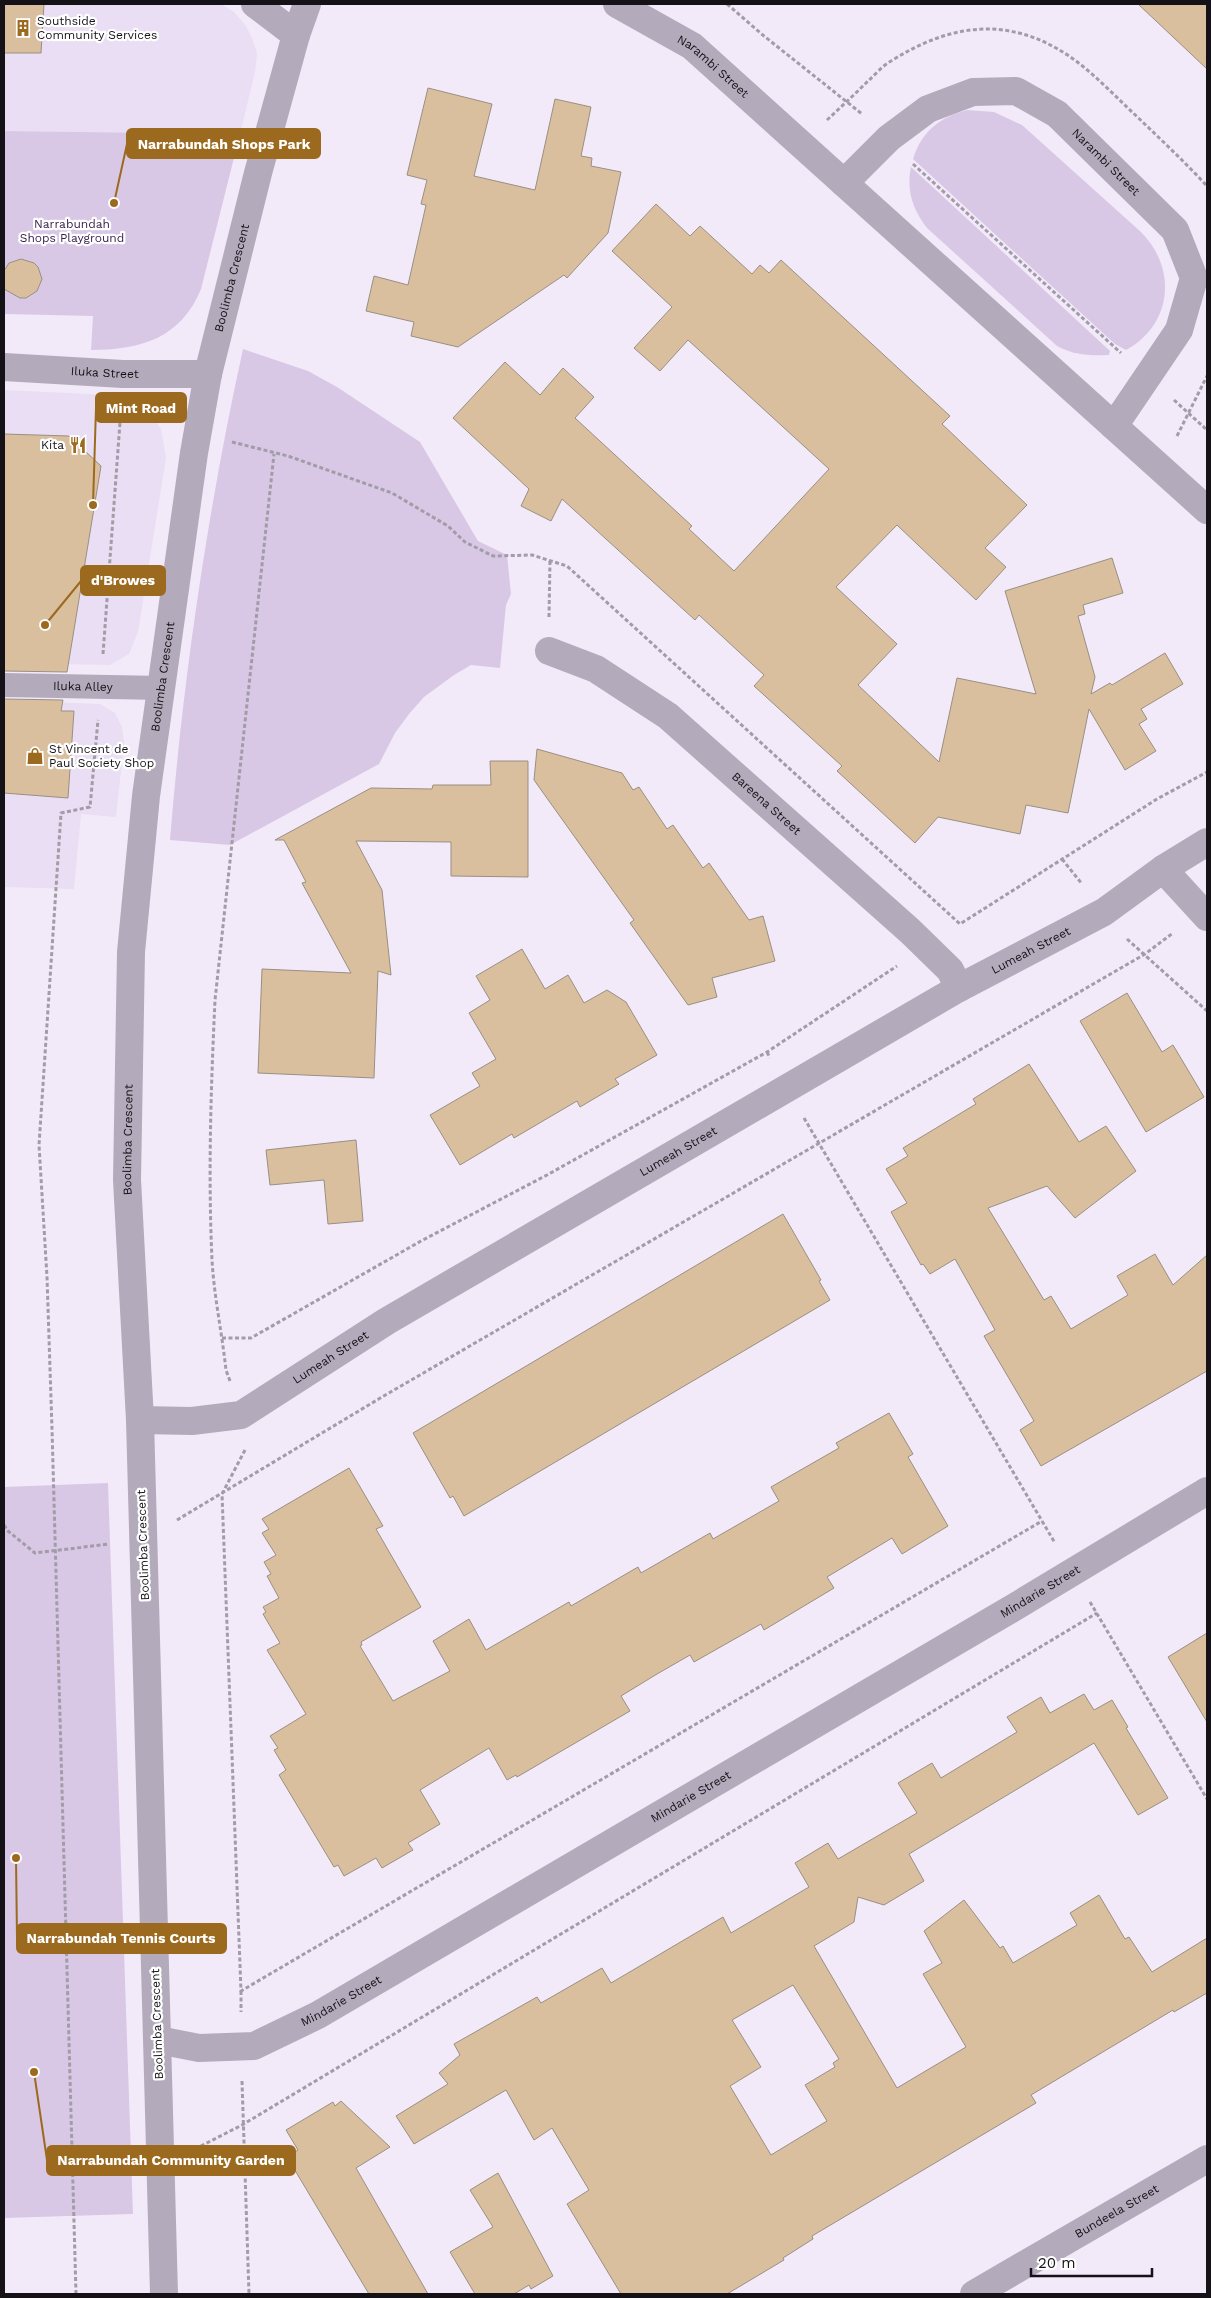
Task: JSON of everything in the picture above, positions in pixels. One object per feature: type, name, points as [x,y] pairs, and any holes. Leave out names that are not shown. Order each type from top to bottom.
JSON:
[{"type":"street","points":[[255,4],[296,35]]},
{"type":"street","name":"Boolimba Crescent","points":[[164,2294],[140,1420],[127,1180],[131,952],[146,796],[208,374],[258,173],[296,35],[307,4]]},
{"type":"street","name":"Narambi Street","points":[[617,4],[692,46],[1207,510]]},
{"type":"street","name":"Narambi Street","points":[[844,183],[889,138],[928,109],[973,92],[1016,91],[1057,114],[1175,230],[1194,278],[1179,330],[1114,426]]},
{"type":"street","name":"Iluka Street","points":[[4,368],[123,374],[208,374]]},
{"type":"street","name":"Bareena Street","points":[[549,651],[596,669],[668,716],[926,947],[950,970],[959,988]]},
{"type":"street","name":"Lumeah Street","points":[[140,1420],[192,1421],[241,1416],[387,1321],[959,988],[1104,912],[1162,870],[1207,842]]},
{"type":"street","points":[[1162,870],[1205,915]]},
{"type":"street","name":"Mindarie Street","points":[[158,2040],[199,2048],[254,2046],[318,2014],[1010,1610],[1207,1491]]},
{"type":"street","name":"Bundeela Street","points":[[974,2294],[1207,2159]]},
{"type":"lane","name":"Iluka Alley","points":[[4,684],[162,688]]},
{"type":"path","points":[[727,4],[764,36],[848,101],[889,138],[912,163],[1207,430]]},
{"type":"path","points":[[1160,467],[1190,414],[1207,376]]},
{"type":"path","points":[[76,2294],[56,1550],[47,1277],[39,1145],[61,813],[90,807],[101,686],[121,408]]},
{"type":"path","points":[[198,433],[331,470],[392,493],[448,526],[465,542],[493,556],[532,555],[567,566],[960,924]]},
{"type":"path","points":[[249,2294],[242,2125],[241,1991],[222,1494],[245,1448],[241,1416],[226,1370],[212,1262],[210,1180],[215,1000],[238,800],[249,670],[265,552],[274,454]]},
{"type":"path","points":[[549,651],[550,560]]},
{"type":"path","points":[[222,1338],[251,1338],[421,1241],[547,1175],[767,1052],[960,924],[1157,799],[1207,772]]},
{"type":"path","points":[[4,1525],[8,1531],[35,1553],[142,1540],[382,1397],[1145,954],[1205,915]]},
{"type":"path","points":[[767,1052],[784,1090],[819,1142],[1207,1799]]},
{"type":"path","points":[[241,1991],[1042,1521]]},
{"type":"path","points":[[161,2166],[242,2125],[1096,1613]]},
{"type":"shaded area","points":[[4,4],[221,4],[234,12],[246,26],[257,54],[255,72],[240,134],[4,131]]},
{"type":"shaded area","points":[[4,390],[111,395],[137,405],[151,415],[161,429],[166,458],[138,632],[129,654],[110,665],[4,663]]},
{"type":"shaded area","points":[[4,700],[100,704],[115,713],[122,727],[124,743],[116,817],[81,814],[74,889],[4,887]]},
{"type":"green space","points":[[967,110],[994,112],[1022,125],[1141,232],[1153,246],[1164,278],[1165,295],[1161,311],[1153,326],[1142,339],[1126,350],[1115,344],[913,159],[926,133],[940,121]]},
{"type":"green space","name":"Narrabundah Shops Playground","points":[[4,131],[240,134],[201,289],[193,306],[171,330],[143,344],[91,350],[93,316],[4,314]]},
{"type":"green space","points":[[911,167],[1110,351],[1109,355],[1082,354],[1057,346],[927,228],[914,207],[910,192]]},
{"type":"green space","points":[[243,349],[308,371],[337,387],[420,442],[478,541],[507,555],[511,594],[506,605],[500,668],[471,665],[454,675],[424,697],[409,714],[395,733],[379,764],[230,845],[170,840],[182,717],[198,593],[230,409]]},
{"type":"green space","points":[[108,1483],[133,2214],[4,2218],[4,1487]]},
{"type":"building","name":"Southside Community Services","points":[[4,4],[44,4],[41,53],[4,53]]},
{"type":"building","points":[[1138,4],[1207,4],[1207,69]]},
{"type":"building","points":[[428,88],[492,104],[474,176],[535,190],[555,99],[591,107],[581,156],[592,158],[591,166],[621,172],[608,233],[567,278],[564,275],[458,347],[411,336],[414,322],[366,311],[374,276],[408,285],[426,205],[421,204],[427,180],[407,175]]},
{"type":"building","points":[[656,204],[690,236],[700,226],[752,274],[760,265],[769,273],[781,260],[950,416],[942,424],[1027,505],[985,548],[1006,567],[976,600],[897,525],[836,587],[897,644],[858,685],[939,762],[957,678],[1036,694],[1005,591],[1112,558],[1123,593],[1083,605],[1085,614],[1078,616],[1095,677],[1091,694],[1110,683],[1112,685],[1165,653],[1183,684],[1141,709],[1147,719],[1139,724],[1156,751],[1125,770],[1089,709],[1068,813],[1026,805],[1020,834],[938,817],[915,843],[837,771],[842,766],[754,686],[764,675],[699,615],[695,620],[562,499],[551,521],[521,506],[529,489],[453,418],[505,362],[540,395],[563,368],[594,397],[575,418],[692,526],[689,529],[734,571],[829,469],[688,340],[660,371],[634,348],[672,307],[612,251]]},
{"type":"building","points":[[21,259],[34,263],[38,267],[42,279],[37,291],[26,298],[20,298],[4,289],[4,271],[9,263]]},
{"type":"building","points":[[4,434],[69,436],[101,466],[67,672],[4,671]]},
{"type":"building","points":[[4,699],[63,700],[61,711],[74,711],[68,798],[4,793]]},
{"type":"building","points":[[537,749],[622,773],[633,790],[639,787],[667,829],[673,825],[703,868],[709,863],[749,920],[763,916],[775,961],[712,978],[717,997],[688,1005],[630,923],[634,920],[534,780]]},
{"type":"building","points":[[490,761],[528,761],[528,877],[451,876],[451,842],[356,841],[382,890],[391,975],[378,971],[374,1078],[258,1073],[262,969],[351,973],[302,883],[306,882],[284,840],[275,840],[371,788],[432,789],[433,785],[491,785]]},
{"type":"building","points":[[522,949],[545,989],[568,975],[584,1003],[607,990],[626,1002],[657,1055],[615,1079],[619,1084],[580,1107],[577,1101],[514,1138],[512,1134],[460,1165],[430,1115],[480,1086],[472,1073],[496,1059],[469,1013],[490,1000],[476,976]]},
{"type":"building","points":[[1127,993],[1162,1052],[1173,1045],[1204,1097],[1146,1132],[1080,1021]]},
{"type":"building","points":[[1029,1064],[1079,1142],[1106,1126],[1136,1171],[1075,1218],[1047,1186],[988,1208],[1044,1300],[1051,1296],[1071,1329],[1128,1295],[1117,1276],[1155,1254],[1173,1285],[1207,1255],[1207,1371],[1041,1466],[1020,1430],[1034,1421],[984,1336],[995,1330],[955,1259],[930,1274],[923,1264],[921,1265],[891,1212],[907,1203],[886,1169],[908,1156],[903,1148],[976,1104],[973,1099]]},
{"type":"building","points":[[356,1140],[363,1221],[328,1224],[324,1180],[270,1185],[266,1150]]},
{"type":"building","points":[[783,1214],[821,1280],[819,1281],[830,1300],[464,1516],[453,1496],[450,1498],[413,1433]]},
{"type":"building","points":[[889,1413],[913,1454],[908,1457],[948,1526],[902,1554],[892,1538],[827,1577],[834,1588],[764,1630],[761,1624],[694,1662],[690,1655],[657,1674],[621,1696],[630,1711],[517,1777],[516,1775],[507,1780],[489,1748],[420,1790],[440,1824],[408,1843],[413,1850],[382,1868],[376,1858],[344,1876],[338,1865],[334,1867],[279,1775],[286,1770],[274,1750],[278,1748],[270,1736],[306,1714],[267,1650],[280,1643],[263,1614],[266,1612],[263,1607],[279,1598],[267,1576],[271,1574],[264,1562],[276,1555],[262,1533],[269,1529],[262,1519],[349,1468],[383,1526],[376,1529],[421,1607],[361,1642],[362,1645],[360,1646],[393,1701],[450,1671],[433,1641],[469,1619],[486,1650],[569,1602],[571,1606],[638,1567],[641,1573],[710,1533],[713,1539],[779,1501],[771,1487],[839,1448],[836,1443]]},
{"type":"building","points":[[1207,1633],[1207,1722],[1168,1657]]},
{"type":"building","points":[[1084,1694],[1094,1710],[1112,1700],[1128,1727],[1126,1728],[1168,1798],[1138,1815],[1094,1743],[909,1854],[924,1881],[884,1905],[858,1897],[854,1922],[814,1946],[897,2088],[966,2047],[923,1974],[942,1963],[924,1931],[964,1900],[1000,1948],[1003,1946],[1013,1963],[1077,1925],[1070,1913],[1099,1895],[1125,1939],[1129,1937],[1152,1972],[1207,1938],[1207,1993],[1174,2012],[1173,2010],[1031,2095],[1036,2103],[812,2236],[813,2239],[783,2258],[784,2260],[727,2294],[621,2294],[567,2204],[589,2190],[552,2128],[534,2140],[506,2090],[414,2144],[396,2116],[448,2084],[439,2073],[460,2055],[454,2044],[537,1997],[541,2003],[602,1968],[611,1983],[723,1917],[731,1933],[809,1887],[795,1863],[828,1843],[838,1859],[917,1813],[898,1783],[932,1763],[941,1778],[1017,1732],[1007,1717],[1041,1697],[1050,1713]],"holes":[[[793,1985],[839,2059],[833,2063],[835,2067],[805,2085],[827,2121],[771,2155],[730,2086],[761,2067],[732,2020]]]},
{"type":"building","points":[[341,2101],[390,2147],[356,2168],[428,2294],[369,2294],[287,2157],[298,2150],[286,2130],[333,2102],[335,2106]]},
{"type":"building","points":[[498,2173],[553,2276],[531,2289],[529,2285],[514,2294],[475,2294],[450,2252],[493,2227],[470,2190]]},
{"type":"place","name":"Southside Community Services","points":[[23,28]]},
{"type":"place","name":"Narrabundah Shops Park","points":[[114,203]]},
{"type":"place","name":"Kita","points":[[78,445]]},
{"type":"place","name":"Mint Road","points":[[93,505]]},
{"type":"place","name":"d'Browes","points":[[45,625]]},
{"type":"place","name":"St Vincent de Paul Society Shop","points":[[35,756]]},
{"type":"place","name":"Narrabundah Tennis Courts","points":[[16,1858]]},
{"type":"place","name":"Narrabundah Community Garden","points":[[34,2072]]}]
